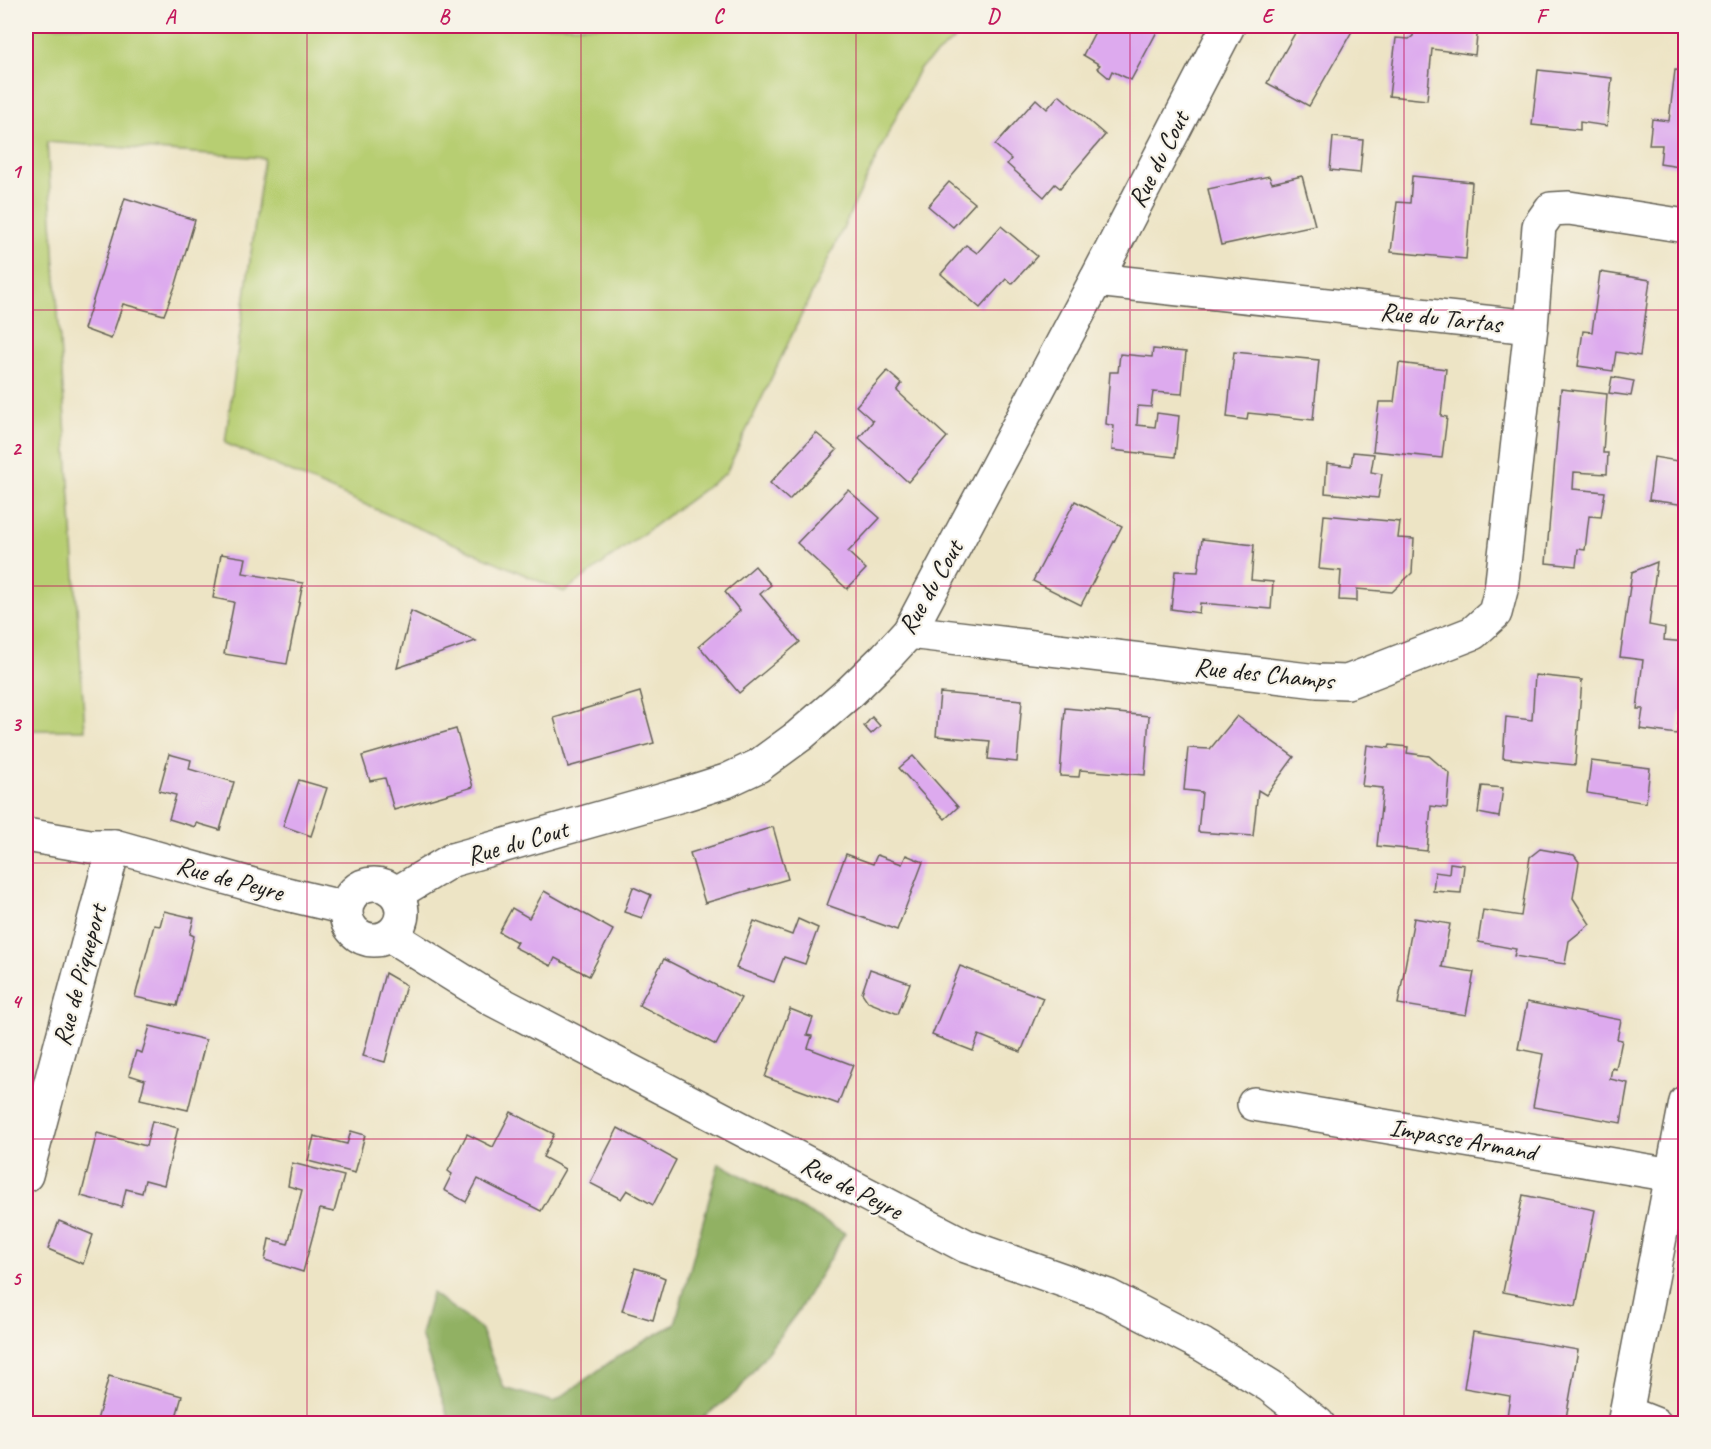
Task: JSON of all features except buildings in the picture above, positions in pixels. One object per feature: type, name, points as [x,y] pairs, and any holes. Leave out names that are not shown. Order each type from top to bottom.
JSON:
[{"type":"street","name":"Rue du Cout","points":[[397,893],[452,860],[686,794],[726,781],[758,766],[799,736],[886,657],[909,632],[1228,26]]},
{"type":"street","name":"Rue du Tartas","points":[[1096,280],[1531,327],[1539,226],[1551,209],[1569,208],[1686,226]]},
{"type":"street","name":"Rue des Champs","points":[[909,632],[1317,681],[1347,682],[1473,633],[1495,613],[1501,590],[1531,327]]},
{"type":"street","name":"Rue de Peyre","points":[[26,835],[90,846],[114,846],[278,892],[346,908]]},
{"type":"street","name":"Rue de Piqueport","points":[[26,1175],[114,846]]},
{"type":"street","points":[[367,884],[383,884],[397,893],[403,908],[401,923],[391,936],[379,941],[366,940],[354,933],[347,921],[346,908],[353,892],[367,884]]},
{"type":"street","name":"Rue de Peyre","points":[[391,936],[492,999],[966,1246],[1108,1296],[1203,1345],[1270,1386],[1318,1424]]},
{"type":"street","points":[[1635,1420],[1672,1175],[1686,1102]]},
{"type":"street","name":"Impasse Armand","points":[[1254,1104],[1672,1175]]},
{"type":"green space","points":[[26,26],[970,26],[919,69],[726,473],[564,592],[225,443],[264,158],[47,142],[85,730],[26,730]]},
{"type":"green space","points":[[719,1163],[845,1233],[799,1310],[738,1391],[696,1423],[450,1423],[421,1335],[432,1293],[480,1328],[504,1388],[554,1402],[620,1355],[675,1324]]}]
